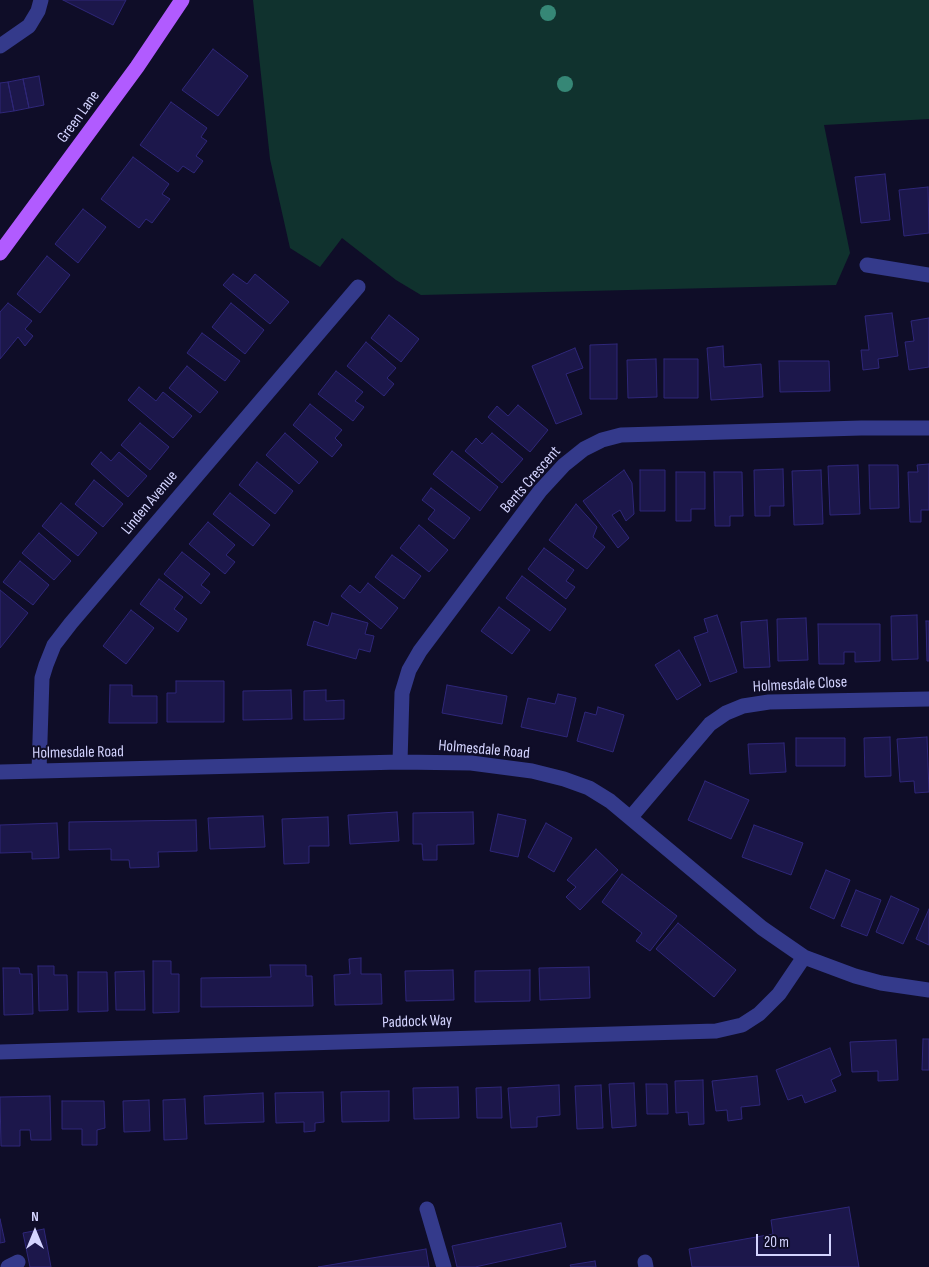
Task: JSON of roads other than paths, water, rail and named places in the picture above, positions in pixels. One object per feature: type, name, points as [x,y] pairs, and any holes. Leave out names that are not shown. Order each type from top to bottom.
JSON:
[{"type":"main road","name":"Green Lane","points":[[0,253],[137,67],[182,0]]},
{"type":"street","points":[[0,46],[29,26],[38,11],[41,0]]},
{"type":"street","points":[[867,265],[929,275]]},
{"type":"street","name":"Linden Avenue","points":[[39,771],[42,678],[54,645],[358,287]]},
{"type":"street","name":"Bents Crescent","points":[[400,762],[402,693],[408,670],[420,651],[540,491],[564,465],[584,448],[602,440],[621,435],[861,428],[929,428]]},
{"type":"street","name":"Holmesdale Close","points":[[631,817],[710,724],[726,713],[742,706],[769,702],[929,699]]},
{"type":"street","name":"Holmesdale Road","points":[[0,772],[400,762],[471,764],[532,771],[564,778],[589,788],[610,801],[762,928],[804,957],[855,976],[881,983],[929,990]]},
{"type":"street","name":"Paddock Way","points":[[0,1052],[716,1031],[742,1025],[759,1014],[779,994],[804,957]]},
{"type":"street","points":[[427,1209],[444,1267]]}]
